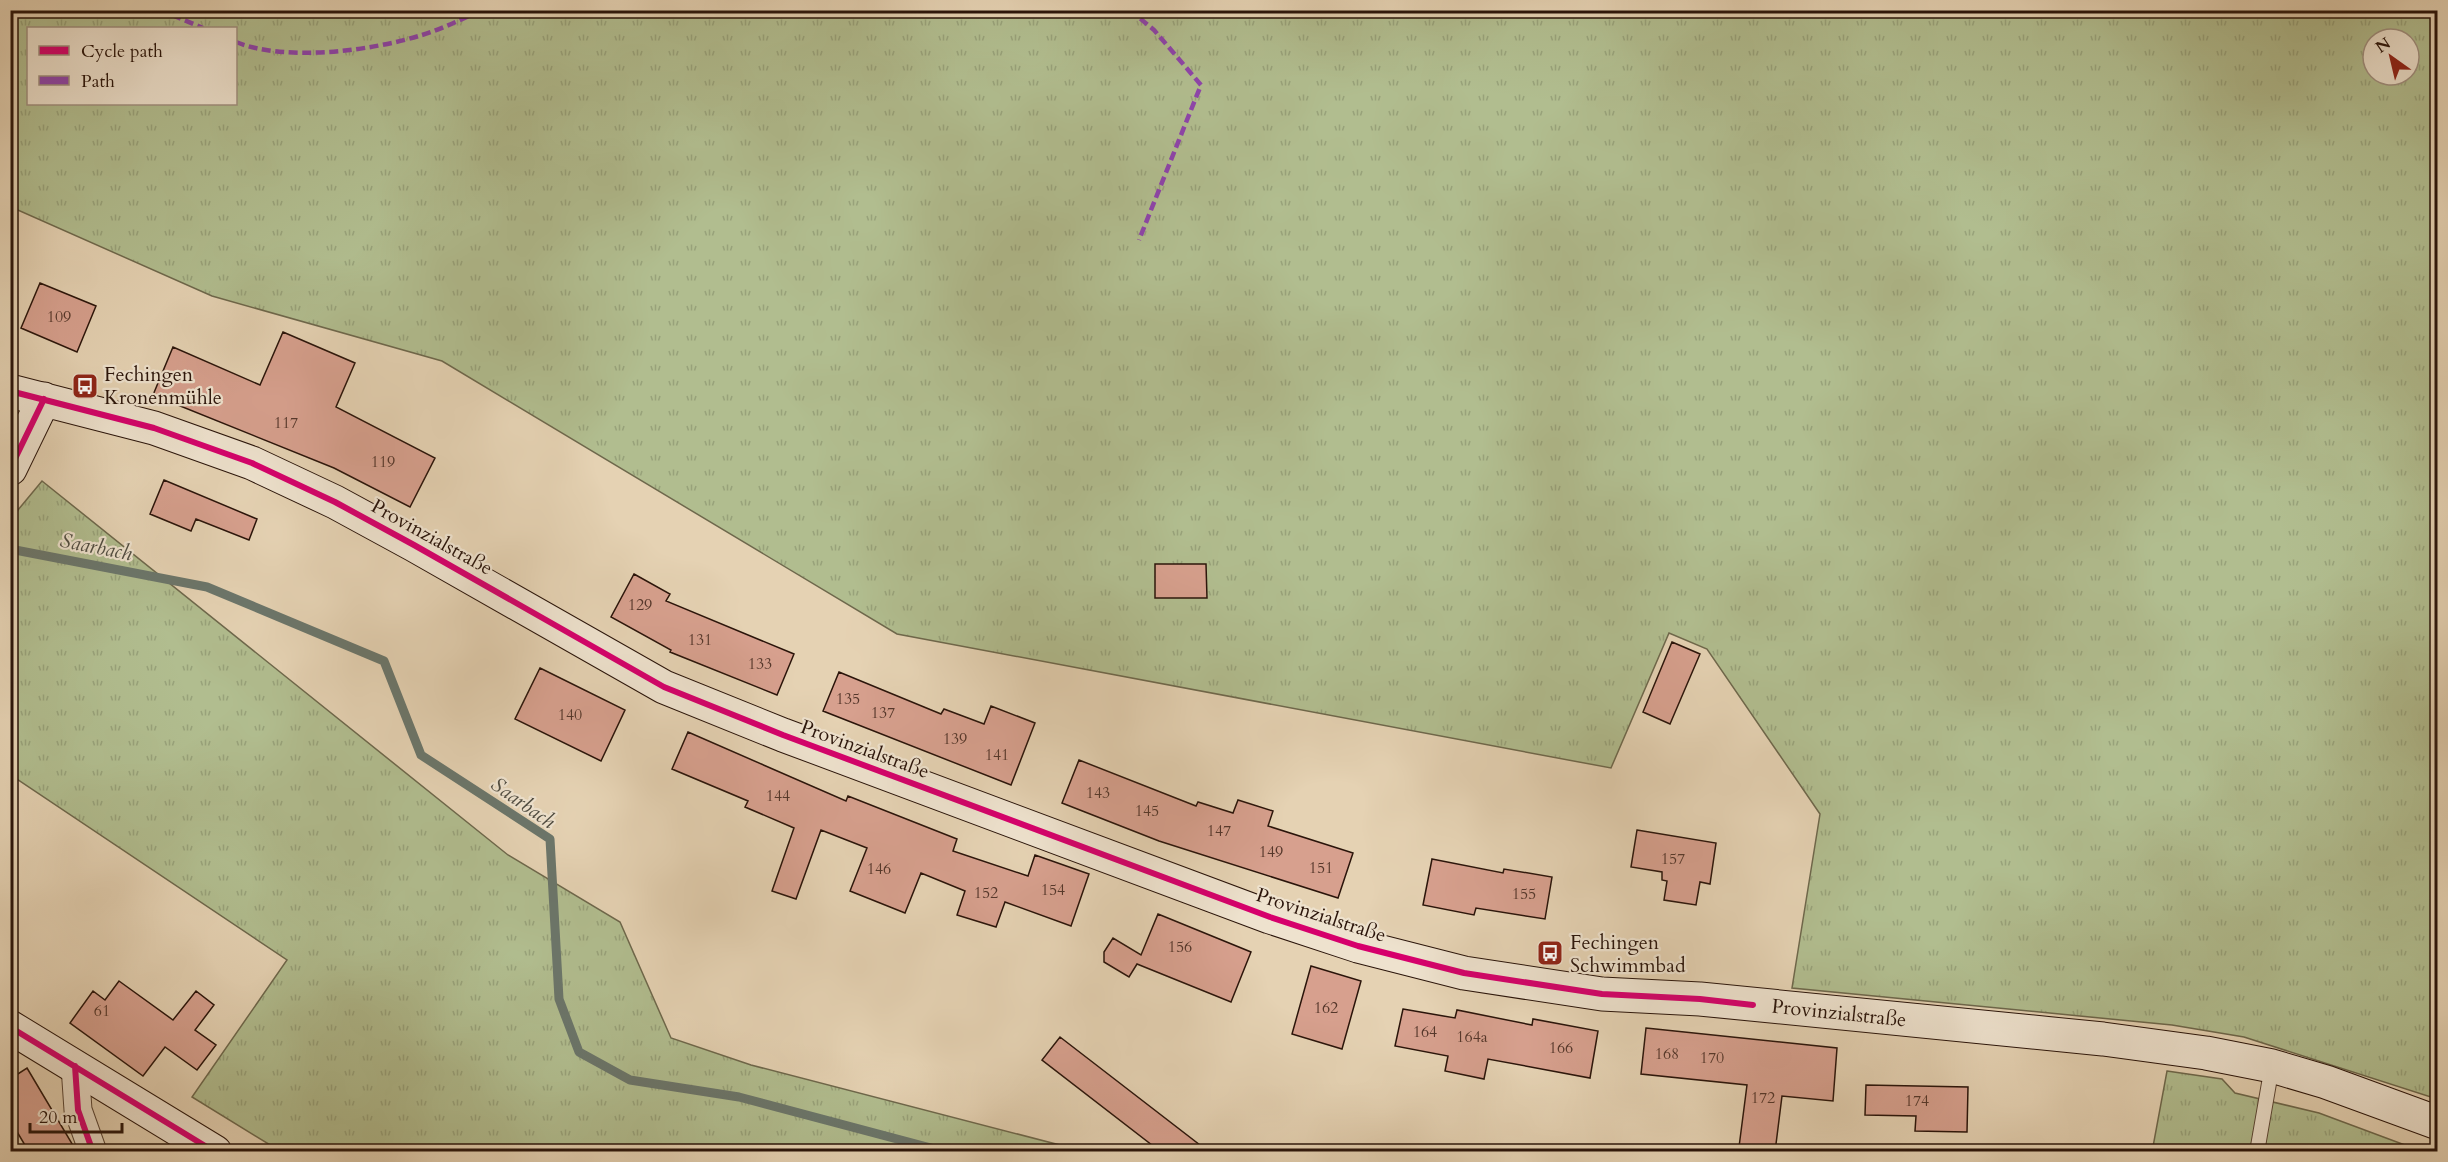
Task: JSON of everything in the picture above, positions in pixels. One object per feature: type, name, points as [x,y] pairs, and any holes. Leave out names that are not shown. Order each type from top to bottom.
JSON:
[{"type":"main road","name":"Provinzialstraße","points":[[10,391],[154,428],[262,467],[405,539],[675,691],[783,735],[1248,909],[1358,946],[1464,973],[1602,994],[1700,999],[2103,1039],[2206,1053],[2272,1066],[2326,1082],[2438,1123]]},
{"type":"main road","points":[[10,469],[44,399]]},
{"type":"main road","points":[[10,1027],[215,1152]]},
{"type":"street","points":[[75,1066],[78,1110],[93,1152]]},
{"type":"lane","points":[[2257,1152],[2272,1066]]},
{"type":"green space","points":[[11,11],[2437,11],[2437,1099],[2244,1037],[2172,1025],[1792,988],[1820,814],[1707,649],[1669,633],[1611,768],[897,634],[442,361],[212,296],[11,207]]},
{"type":"green space","points":[[42,481],[508,855],[620,922],[671,1038],[751,1065],[1083,1151],[280,1151],[192,1097],[287,960],[11,775],[11,526],[18,510]]},
{"type":"green space","points":[[2167,1071],[2222,1079],[2235,1093],[2319,1113],[2421,1151],[2152,1152]]},
{"type":"building","points":[[40,283],[96,306],[77,352],[21,328]]},
{"type":"building","points":[[283,332],[355,363],[336,407],[435,458],[410,507],[334,468],[153,395],[173,347],[260,385]]},
{"type":"building","points":[[164,480],[257,519],[249,540],[196,519],[191,531],[150,514]]},
{"type":"building","points":[[1155,564],[1206,564],[1207,598],[1155,598]]},
{"type":"building","points":[[634,574],[670,594],[666,601],[794,654],[777,695],[670,652],[671,650],[611,617]]},
{"type":"building","points":[[1672,642],[1700,654],[1670,724],[1643,712]]},
{"type":"building","points":[[540,668],[625,710],[601,761],[515,719]]},
{"type":"building","points":[[839,672],[941,714],[944,709],[984,724],[991,706],[1035,723],[1011,785],[823,711]]},
{"type":"building","points":[[688,732],[846,801],[848,796],[957,839],[953,851],[1028,876],[1035,855],[1089,874],[1071,926],[1005,902],[996,927],[957,915],[965,891],[921,873],[905,913],[850,891],[867,848],[821,830],[796,899],[772,891],[794,828],[745,807],[748,801],[672,769]]},
{"type":"building","points":[[1079,760],[1196,806],[1198,802],[1233,813],[1238,800],[1273,811],[1268,826],[1353,853],[1338,898],[1159,841],[1062,803]]},
{"type":"building","points":[[1637,830],[1716,843],[1710,884],[1700,882],[1696,905],[1664,900],[1667,881],[1662,880],[1662,872],[1631,867]]},
{"type":"building","points":[[1432,859],[1503,873],[1504,869],[1552,877],[1545,919],[1476,908],[1474,915],[1423,905]]},
{"type":"building","points":[[1158,914],[1251,952],[1231,1002],[1137,964],[1129,977],[1104,962],[1104,952],[1113,938],[1141,955]]},
{"type":"building","points":[[1311,966],[1361,981],[1342,1049],[1292,1034]]},
{"type":"building","points":[[119,981],[173,1020],[196,991],[214,1005],[195,1030],[216,1045],[197,1070],[165,1047],[143,1076],[70,1023],[93,991],[105,1000]]},
{"type":"building","points":[[1403,1009],[1455,1018],[1457,1010],[1532,1025],[1533,1019],[1598,1031],[1590,1078],[1488,1059],[1484,1079],[1445,1071],[1448,1056],[1395,1046]]},
{"type":"building","points":[[1646,1028],[1837,1048],[1833,1101],[1782,1096],[1775,1152],[1739,1147],[1747,1085],[1641,1074]]},
{"type":"building","points":[[1060,1037],[1209,1152],[1161,1152],[1042,1060]]},
{"type":"building","points":[[27,1068],[76,1152],[29,1152],[10,1120],[10,1079]]},
{"type":"building","points":[[1866,1085],[1968,1087],[1967,1132],[1915,1131],[1916,1116],[1865,1115]]},
{"type":"waterway","name":"Saarbach","points":[[10,549],[207,587],[384,661],[421,755],[550,839],[559,999],[579,1052],[630,1080],[739,1097],[946,1152]]},
{"type":"marked path","points":[[160,10],[201,27]]},
{"type":"marked path","points":[[237,42],[279,52],[354,50],[422,35],[482,10]]},
{"type":"marked path","points":[[1130,10],[1154,30],[1201,85],[1139,240]]},
{"type":"cycle path","points":[[10,391],[154,428],[252,463],[335,502],[664,687],[783,735],[1270,917],[1358,946],[1464,973],[1602,994],[1700,999],[1753,1005]]},
{"type":"cycle path","points":[[10,469],[44,399]]},
{"type":"cycle path","points":[[10,1027],[215,1152]]},
{"type":"cycle path","points":[[75,1066],[78,1110],[93,1152]]},
{"type":"place","name":"Fechingen Kronenmühle","points":[[85,386]]},
{"type":"place","name":"Fechingen Schwimmbad","points":[[1550,953]]}]
